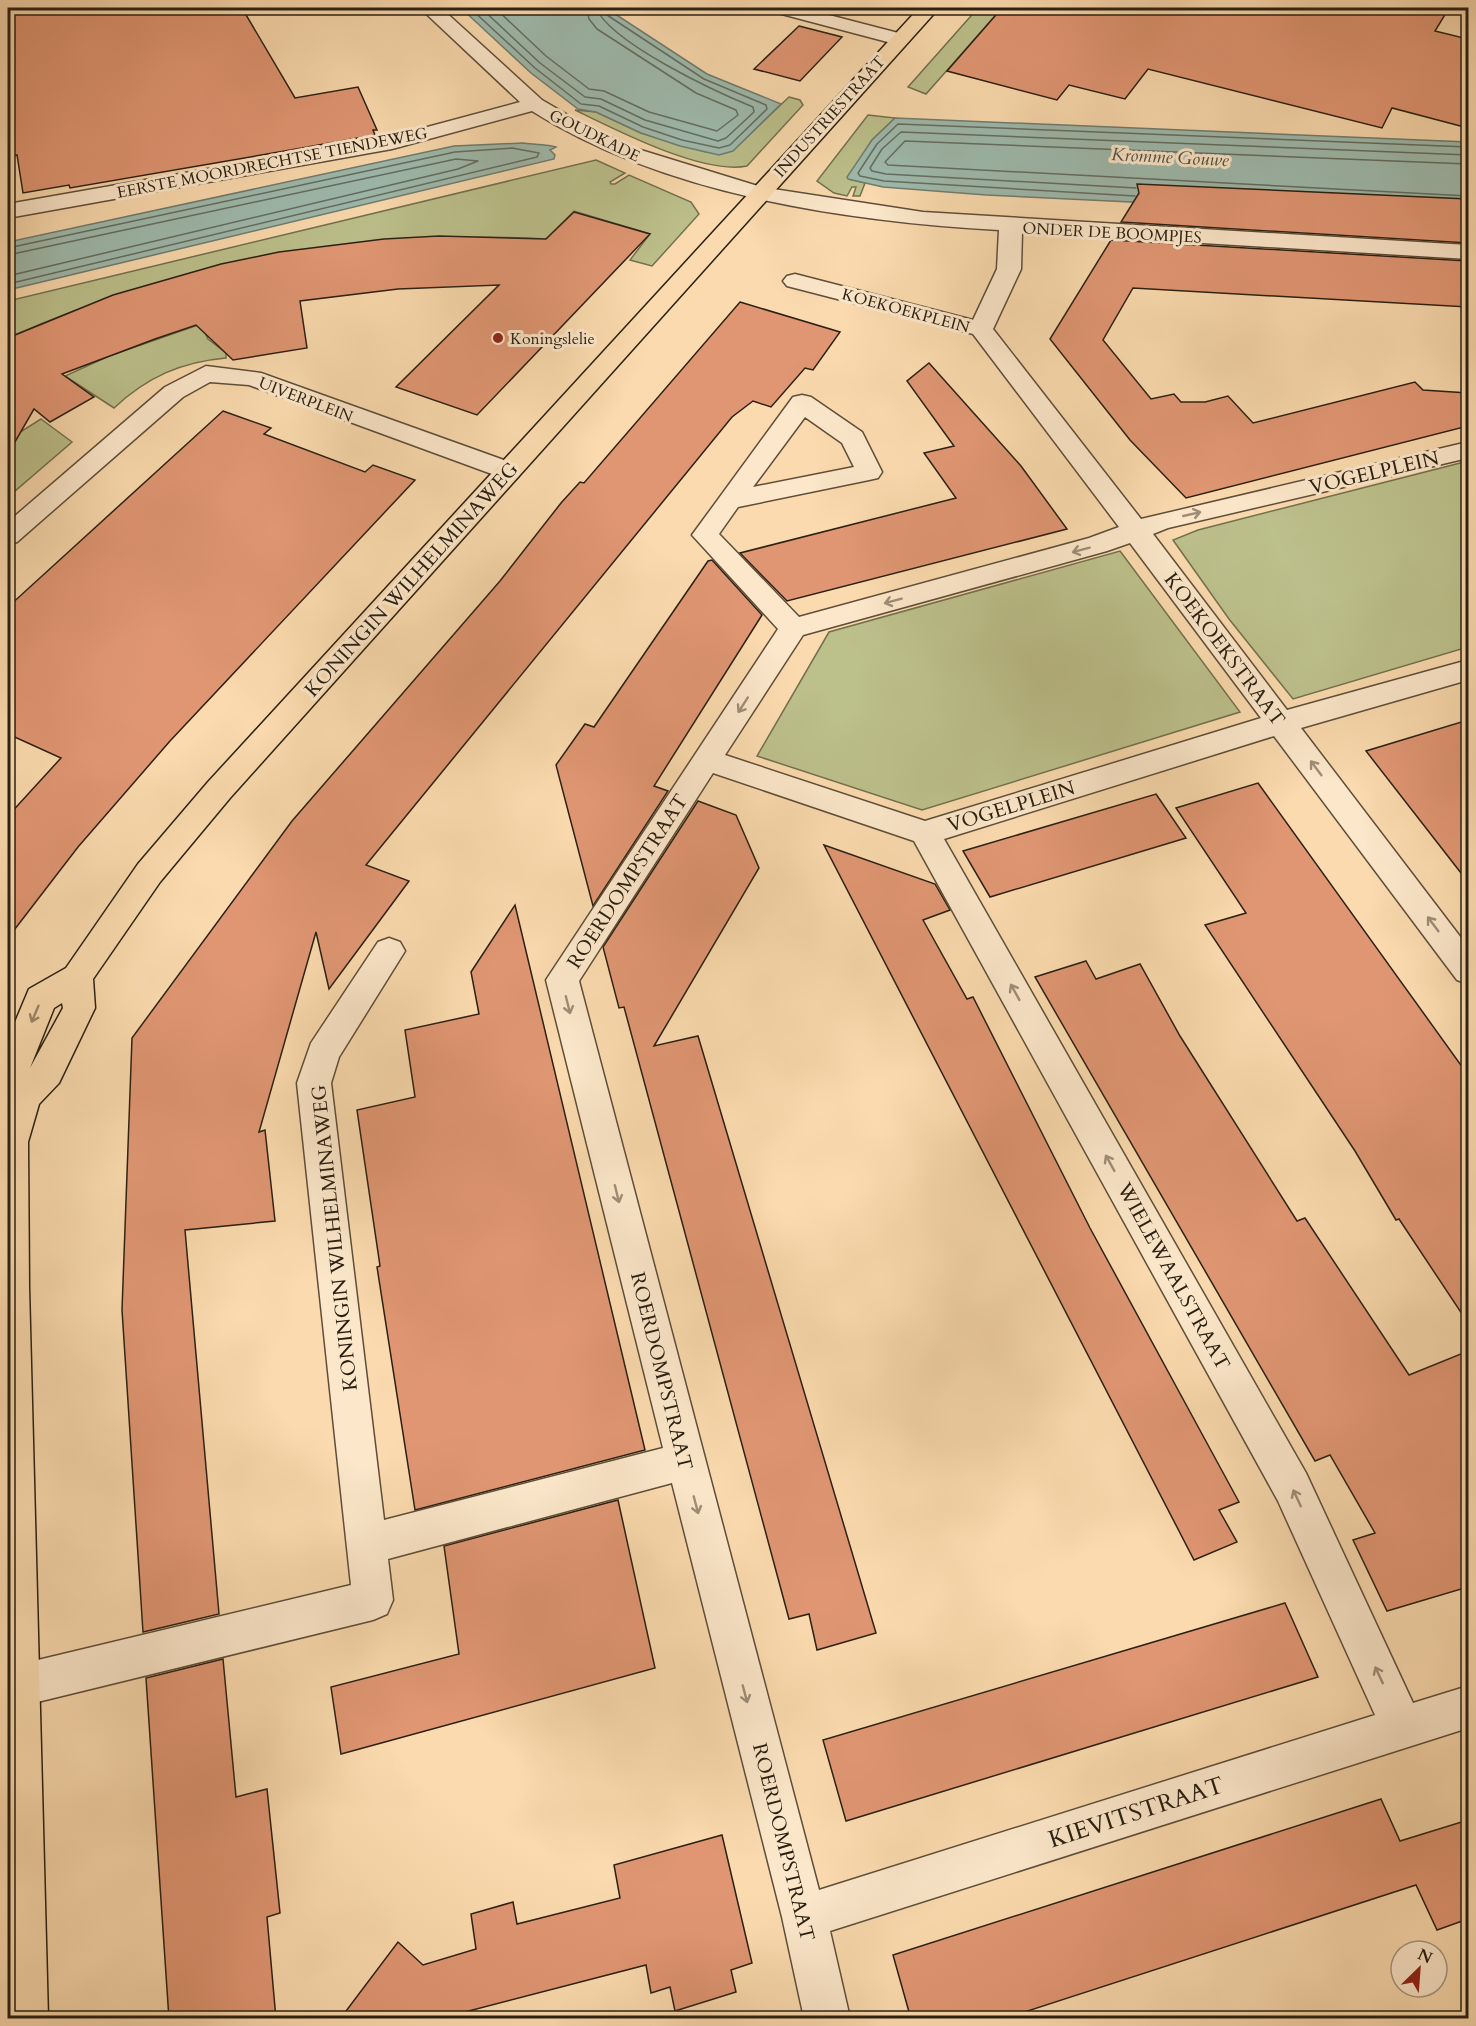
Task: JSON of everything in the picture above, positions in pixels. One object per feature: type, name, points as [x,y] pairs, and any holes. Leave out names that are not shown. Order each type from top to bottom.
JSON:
[{"type":"main road","name":"INDUSTRIESTRAAT","points":[[758,193],[928,8]]},
{"type":"main road","name":"KONINGIN WILHELMINAWEG","points":[[25,2019],[15,1900],[17,1686],[9,1142],[24,1097],[47,1073],[79,1008],[77,976],[149,873],[219,790],[758,193]]},
{"type":"street","name":"GOUDKADE","points":[[430,8],[535,104],[570,126],[623,152],[758,193]]},
{"type":"street","name":"INDUSTRIESTRAAT","points":[[781,8],[899,39]]},
{"type":"street","name":"EERSTE MOORDRECHTSE TIENDEWEG","points":[[8,211],[392,142],[535,104]]},
{"type":"street","name":"ONDER DE BOOMPJES","points":[[758,193],[923,219],[1468,252]]},
{"type":"street","name":"KOEKOEKPLEIN","points":[[795,281],[981,329],[1009,269],[1011,226]]},
{"type":"street","name":"KOEKOEKSTRAAT","points":[[981,329],[1468,971]]},
{"type":"street","name":"UIVERPLEIN","points":[[8,536],[119,437],[174,392],[206,374],[252,378],[509,471]]},
{"type":"street","points":[[707,760],[793,628],[705,535],[729,500],[802,403],[853,438],[869,472],[729,500]]},
{"type":"street","name":"VOGELPLEIN","points":[[793,628],[1098,545],[1161,521],[1468,450]]},
{"type":"street","name":"VOGELPLEIN","points":[[707,760],[925,833],[1281,723],[1468,670]]},
{"type":"street","name":"ROERDOMPSTRAAT","points":[[707,760],[562,980],[804,1917],[827,2019]]},
{"type":"street","name":"WIELEWAALSTRAAT","points":[[925,833],[1292,1487],[1403,1728]]},
{"type":"street","name":"KONINGIN WILHELMINAWEG","points":[[17,1686],[373,1600],[314,1083],[323,1053],[389,951]]},
{"type":"street","points":[[368,1544],[685,1461]]},
{"type":"street","name":"KIEVITSTRAAT","points":[[804,1917],[1468,1707]]},
{"type":"green space","points":[[978,8],[1002,8],[926,94],[908,87]]},
{"type":"green space","points":[[789,97],[800,100],[803,105],[747,166],[729,167],[684,158],[636,139],[575,110],[596,112],[641,133],[706,152],[733,150]]},
{"type":"green space","points":[[868,115],[895,118],[872,140],[849,179],[865,183],[860,196],[853,196],[856,187],[852,187],[847,196],[834,193],[817,181]]},
{"type":"green space","points":[[596,160],[625,173],[610,182],[611,184],[629,175],[691,202],[699,214],[652,266],[630,260],[650,234],[574,211],[546,239],[475,237],[406,239],[339,245],[272,255],[141,288],[75,310],[10,337],[8,335],[8,301]]},
{"type":"green space","points":[[201,324],[208,339],[226,353],[226,358],[179,367],[139,388],[114,408],[65,376],[109,356]]},
{"type":"green space","points":[[41,419],[72,442],[8,497],[8,430],[22,431]]},
{"type":"green space","points":[[1468,461],[1468,647],[1293,699],[1229,619],[1173,540],[1198,530]]},
{"type":"green space","points":[[1120,551],[1240,712],[922,810],[757,756],[829,632]]},
{"type":"water","points":[[461,8],[606,8],[707,74],[781,104],[733,151],[719,155],[680,146],[641,133],[596,112],[578,109],[531,73]]},
{"type":"water","name":"Kromme Gouwe","points":[[895,118],[1468,142],[1468,218],[986,195],[883,187],[848,179],[847,177],[872,140]]},
{"type":"water","points":[[523,143],[556,147],[550,150],[555,155],[554,159],[8,290],[8,242],[454,146]]},
{"type":"building","points":[[8,8],[242,8],[295,98],[358,87],[377,130],[373,130],[375,135],[70,188],[69,185],[23,193],[17,155],[8,157]]},
{"type":"building","points":[[1002,8],[1449,8],[1435,31],[1468,39],[1468,128],[1392,108],[1382,128],[1148,69],[1125,99],[1069,85],[1057,100],[947,71]]},
{"type":"building","points":[[799,26],[842,37],[800,81],[754,69]]},
{"type":"building","points":[[1137,184],[1468,199],[1468,243],[1121,222],[1139,193]]},
{"type":"building","points":[[574,212],[650,234],[477,415],[396,387],[499,285],[398,289],[300,301],[307,348],[233,360],[196,325],[62,374],[94,397],[50,422],[34,409],[8,454],[8,335],[10,337],[113,295],[221,264],[279,252],[384,239],[439,236],[546,239]]},
{"type":"building","points":[[1111,240],[1468,261],[1468,307],[1133,288],[1103,340],[1151,399],[1174,394],[1181,402],[1205,402],[1228,396],[1253,423],[1415,382],[1423,390],[1468,393],[1468,426],[1186,498],[1130,440],[1050,339]]},
{"type":"building","points":[[740,302],[840,332],[813,370],[805,368],[771,407],[753,401],[732,417],[366,865],[409,881],[329,989],[316,932],[259,1132],[265,1130],[275,1221],[185,1230],[219,1614],[143,1632],[122,1310],[132,1038],[292,821],[500,581],[561,503],[580,482],[584,483]]},
{"type":"building","points":[[929,363],[1021,466],[1067,529],[787,601],[740,553],[956,498],[924,453],[954,446],[907,381]]},
{"type":"building","points":[[223,411],[271,428],[264,434],[365,472],[373,465],[415,480],[170,741],[78,847],[8,938],[8,816],[61,758],[8,734],[8,607]]},
{"type":"building","points":[[712,560],[762,615],[654,786],[668,791],[593,906],[556,765],[585,724],[594,727],[708,561]]},
{"type":"building","points":[[1468,720],[1468,882],[1366,751]]},
{"type":"building","points":[[1258,783],[1468,1075],[1468,1323],[1399,1219],[1396,1220],[1355,1151],[1205,925],[1246,913],[1176,808]]},
{"type":"building","points":[[1156,794],[1186,838],[990,897],[963,851]]},
{"type":"building","points":[[698,801],[736,815],[759,868],[654,1046],[698,1036],[876,1633],[817,1650],[809,1614],[789,1619],[624,1007],[619,1008],[603,947]]},
{"type":"building","points":[[824,845],[935,884],[950,910],[923,920],[967,999],[973,997],[1090,1228],[1239,1502],[1219,1510],[1237,1542],[1194,1560]]},
{"type":"building","points":[[515,905],[645,1450],[415,1510],[377,1267],[380,1266],[357,1110],[415,1097],[405,1030],[479,1014],[471,972]]},
{"type":"building","points":[[1086,961],[1096,979],[1140,964],[1180,1036],[1297,1221],[1305,1218],[1409,1375],[1468,1351],[1468,1587],[1387,1611],[1353,1540],[1375,1533],[1330,1455],[1315,1461],[1035,977]]},
{"type":"building","points":[[618,1500],[655,1668],[341,1754],[331,1687],[459,1654],[444,1546]]},
{"type":"building","points":[[1285,1603],[1318,1677],[846,1821],[823,1740]]},
{"type":"building","points":[[223,1659],[236,1797],[267,1789],[280,1913],[267,1917],[276,2019],[169,2019],[146,1678]]},
{"type":"building","points":[[1381,1799],[1400,1841],[1468,1820],[1468,1919],[1437,1930],[1416,1885],[1003,2019],[911,2019],[893,1955]]},
{"type":"building","points":[[722,1835],[752,1963],[731,1970],[736,1992],[675,2011],[670,1987],[651,1993],[646,1965],[438,2019],[340,2019],[398,1942],[423,1965],[476,1949],[471,1914],[513,1902],[517,1924],[620,1898],[614,1865]]},
{"type":"place","name":"Koningslelie","points":[[498,338]]}]
